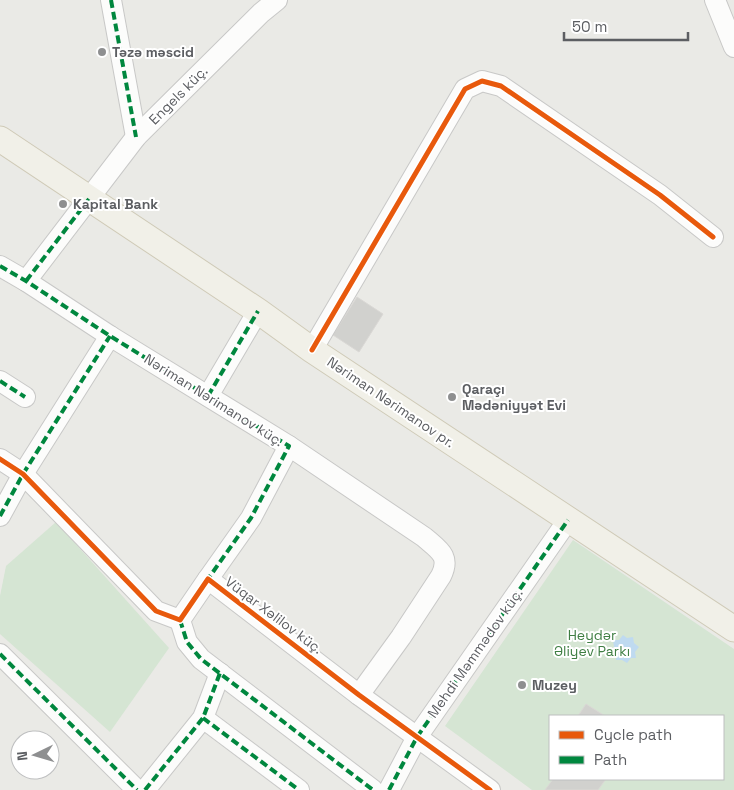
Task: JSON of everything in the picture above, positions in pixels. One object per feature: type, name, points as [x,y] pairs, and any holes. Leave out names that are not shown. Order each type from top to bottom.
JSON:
[{"type":"main road","name":"Nəriman Nərimanov pr.","points":[[0,139],[258,311],[312,350],[734,630]]},
{"type":"street","points":[[111,0],[136,137]]},
{"type":"street","name":"Engels küç.","points":[[26,281],[136,137],[261,13],[277,0]]},
{"type":"street","points":[[714,0],[734,47]]},
{"type":"street","points":[[312,350],[465,88],[482,81],[501,86],[509,91],[660,195],[713,236]]},
{"type":"street","name":"Nəriman Nərimanov küç.","points":[[0,266],[289,446],[251,518],[208,579]]},
{"type":"street","points":[[208,396],[258,311]]},
{"type":"street","points":[[0,516],[23,474],[110,336]]},
{"type":"street","points":[[0,381],[25,397]]},
{"type":"street","points":[[289,446],[424,538],[439,549],[445,558],[446,567],[441,576],[360,695]]},
{"type":"street","points":[[0,459],[23,474],[156,611],[180,620],[187,642],[201,658],[373,790]]},
{"type":"street","name":"Mehdi Məmmədov küç.","points":[[389,790],[417,737],[568,520]]},
{"type":"street","name":"Vüqar Xəlilov küç.","points":[[180,620],[208,579],[360,695],[490,790]]},
{"type":"street","points":[[0,654],[137,790]]},
{"type":"street","points":[[145,790],[203,718],[220,673]]},
{"type":"street","points":[[203,718],[299,790]]},
{"type":"green space","points":[[56,522],[169,648],[110,732],[0,634],[0,596],[6,566]]},
{"type":"green space","name":"Heydər Əliyev Parkı","points":[[573,540],[734,649],[734,790],[532,790],[445,726]]},
{"type":"water","points":[[623,635],[627,638],[633,637],[634,643],[639,647],[635,652],[636,658],[631,658],[627,663],[622,660],[616,660],[616,655],[610,651],[614,647],[613,640],[619,640]]},
{"type":"building","points":[[357,297],[383,314],[359,352],[333,335]]},
{"type":"building","points":[[586,704],[603,715],[579,715]]},
{"type":"building","points":[[552,780],[605,780],[598,790],[545,790]]},
{"type":"marked path","points":[[111,0],[136,137]]},
{"type":"marked path","points":[[26,281],[89,199]]},
{"type":"marked path","points":[[0,266],[289,446],[251,518],[208,579]]},
{"type":"marked path","points":[[208,396],[258,311]]},
{"type":"marked path","points":[[0,516],[23,474],[110,336]]},
{"type":"marked path","points":[[0,381],[25,397]]},
{"type":"marked path","points":[[389,790],[417,737],[568,520]]},
{"type":"marked path","points":[[180,620],[187,642],[201,659],[373,790]]},
{"type":"marked path","points":[[0,654],[137,790]]},
{"type":"marked path","points":[[145,790],[203,718],[220,673]]},
{"type":"marked path","points":[[203,718],[299,790]]},
{"type":"cycle path","points":[[312,350],[465,89],[482,81],[501,86],[660,195],[713,237]]},
{"type":"cycle path","points":[[0,459],[23,474],[156,611],[180,620],[208,579],[359,695],[490,790]]},
{"type":"place","name":"Təzə məscid","points":[[102,52]]},
{"type":"place","name":"Kapital Bank","points":[[63,204]]},
{"type":"place","name":"Qaraçı Mədəniyyət Evi","points":[[452,397]]},
{"type":"place","name":"Muzey","points":[[522,685]]}]
